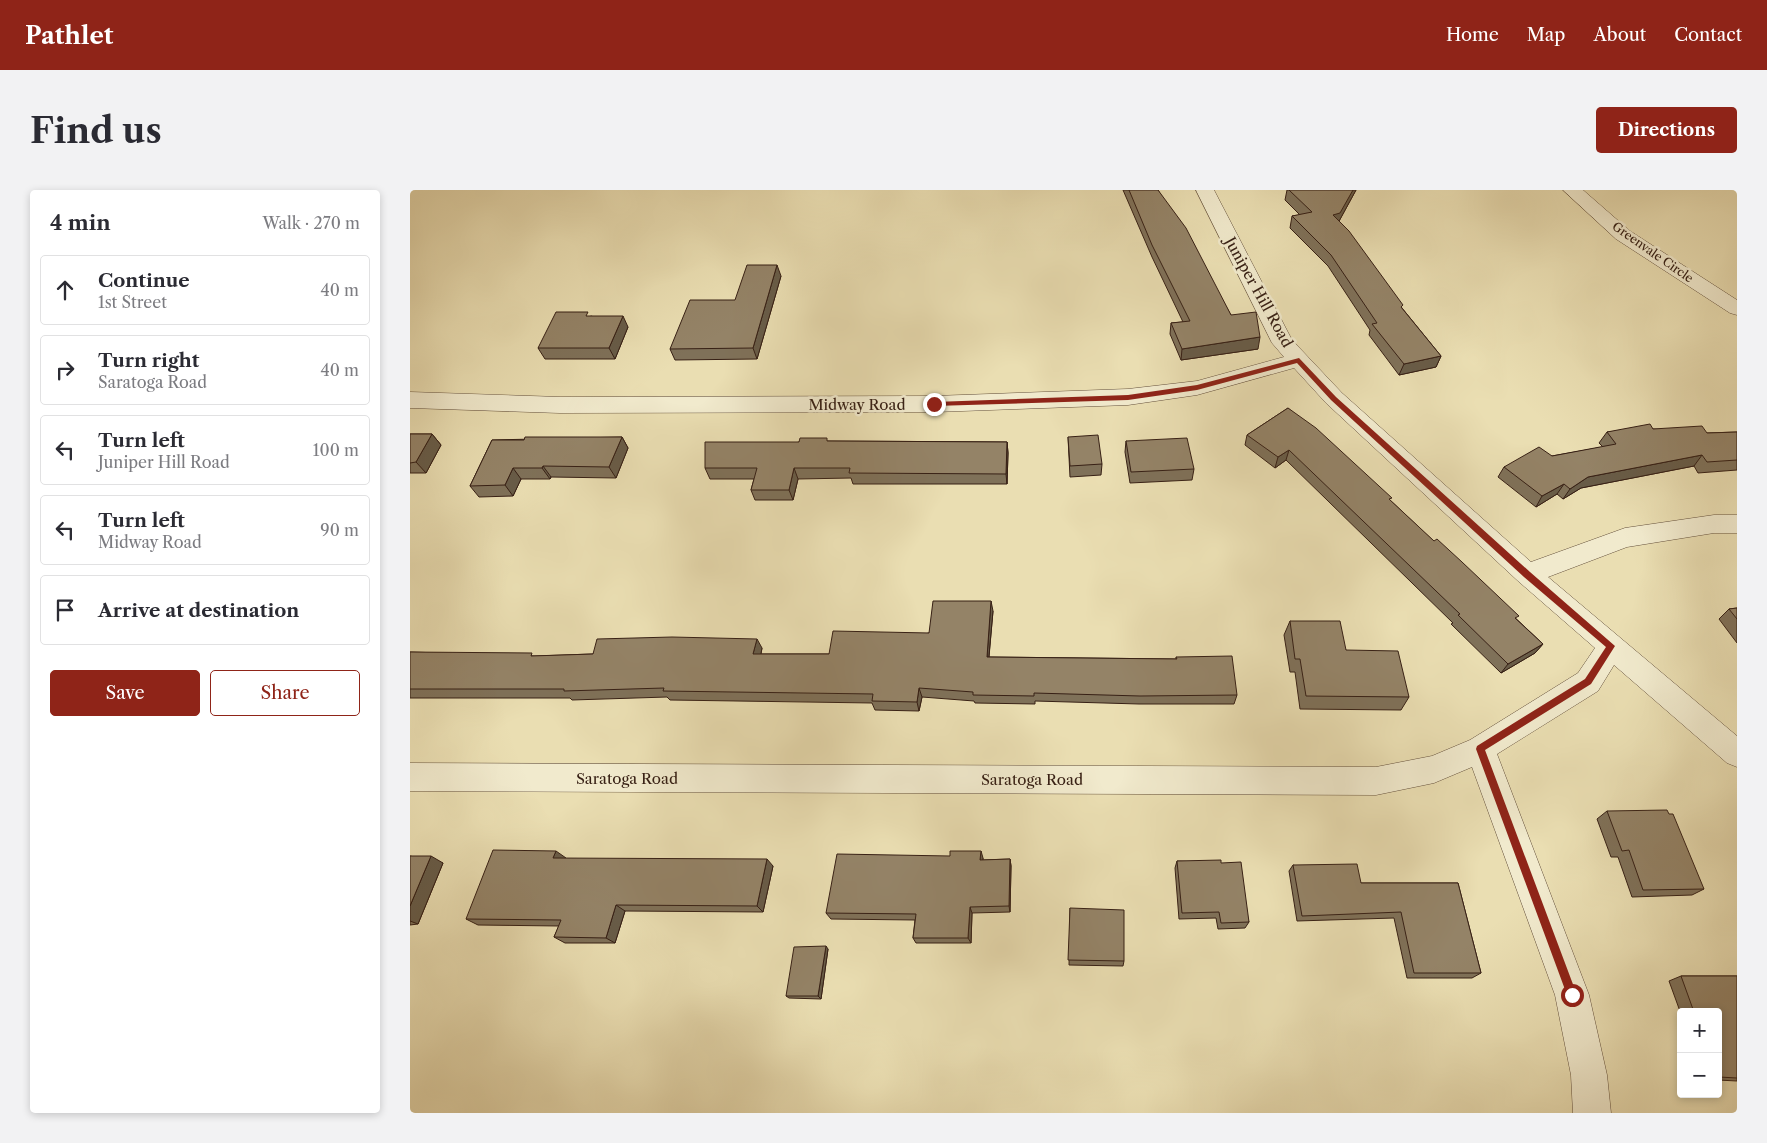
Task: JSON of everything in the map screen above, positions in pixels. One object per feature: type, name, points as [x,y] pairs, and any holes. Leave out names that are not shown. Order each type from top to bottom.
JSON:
[{"type":"street","name":"Juniper Hill Road","points":[[1205,190],[1283,343],[1334,398],[1527,574],[1737,754]]},
{"type":"street","name":"Greenvale Circle","points":[[1572,190],[1623,235],[1737,309]]},
{"type":"street","name":"Midway Road","points":[[410,400],[560,405],[934,404],[1128,398],[1197,388],[1299,360]]},
{"type":"street","points":[[1527,574],[1625,538],[1714,524],[1737,524]]},
{"type":"street","name":"Saratoga Road","points":[[410,777],[1376,780],[1434,769],[1480,749],[1588,682],[1611,646]]},
{"type":"street","points":[[1480,749],[1572,995],[1589,1075],[1592,1113]]},
{"type":"building","points":[[1129,190],[1158,190],[1186,228],[1231,315],[1256,312],[1260,337],[1182,349],[1171,323],[1190,321],[1152,245]]},
{"type":"building","points":[[1289,190],[1353,190],[1340,213],[1333,215],[1349,231],[1403,305],[1401,307],[1441,356],[1404,364],[1372,324],[1377,323],[1331,255],[1292,216],[1312,212]]},
{"type":"building","points":[[747,265],[777,265],[753,348],[670,349],[690,300],[735,300]]},
{"type":"building","points":[[556,312],[588,312],[586,316],[623,316],[609,348],[538,348]]},
{"type":"building","points":[[1288,408],[1316,428],[1392,498],[1389,499],[1434,541],[1437,539],[1462,562],[1519,616],[1515,618],[1543,644],[1508,664],[1458,615],[1460,614],[1289,450],[1278,457],[1247,435]]},
{"type":"building","points":[[1650,424],[1653,429],[1702,426],[1707,433],[1737,432],[1737,460],[1707,462],[1702,455],[1588,477],[1570,489],[1564,484],[1542,496],[1504,467],[1539,447],[1552,456],[1616,444],[1607,432]]},
{"type":"building","points":[[410,434],[432,434],[416,462],[410,463]]},
{"type":"building","points":[[1098,435],[1102,464],[1070,466],[1068,437]]},
{"type":"building","points":[[525,437],[622,437],[609,467],[543,466],[542,468],[513,468],[505,485],[470,486],[492,440],[524,440]]},
{"type":"building","points":[[800,438],[827,438],[827,441],[1007,442],[1006,474],[849,473],[850,468],[794,468],[789,490],[751,490],[757,468],[705,468],[705,442],[799,442]]},
{"type":"building","points":[[1187,438],[1194,469],[1131,472],[1126,441]]},
{"type":"building","points":[[933,601],[991,601],[987,657],[1177,659],[1176,657],[1232,656],[1237,695],[1140,696],[1034,693],[1034,696],[973,695],[973,692],[919,688],[917,702],[872,701],[873,694],[663,691],[664,688],[564,691],[564,689],[410,689],[410,652],[532,653],[531,656],[593,654],[597,639],[672,637],[757,639],[753,654],[829,654],[833,631],[929,633]]},
{"type":"building","points":[[1737,608],[1737,619],[1729,609]]},
{"type":"building","points":[[1290,621],[1340,621],[1346,650],[1398,651],[1409,697],[1306,696],[1300,659],[1295,659]]},
{"type":"building","points":[[1667,810],[1669,814],[1673,814],[1704,889],[1643,890],[1629,850],[1622,851],[1607,811]]},
{"type":"building","points":[[493,850],[556,851],[553,858],[767,859],[757,906],[616,905],[606,938],[554,937],[561,920],[466,919]]},
{"type":"building","points":[[950,851],[981,851],[980,860],[1010,859],[1009,906],[970,907],[968,938],[913,938],[916,914],[826,913],[837,854],[950,856]]},
{"type":"building","points":[[410,856],[431,856],[410,906]]},
{"type":"building","points":[[1221,860],[1221,863],[1241,862],[1249,922],[1221,923],[1219,912],[1182,913],[1177,861]]},
{"type":"building","points":[[1357,864],[1361,883],[1458,883],[1481,973],[1414,973],[1401,912],[1302,916],[1293,865]]},
{"type":"building","points":[[1070,908],[1124,910],[1124,961],[1068,960]]},
{"type":"building","points":[[826,946],[818,996],[786,996],[794,947]]},
{"type":"building","points":[[1681,976],[1737,976],[1737,1078],[1722,1077],[1722,1008],[1693,1008]]},
{"type":"route","points":[[934,404],[1128,398],[1197,388],[1299,360],[1334,398],[1527,574],[1611,646],[1588,682],[1480,749],[1572,995]]}]
